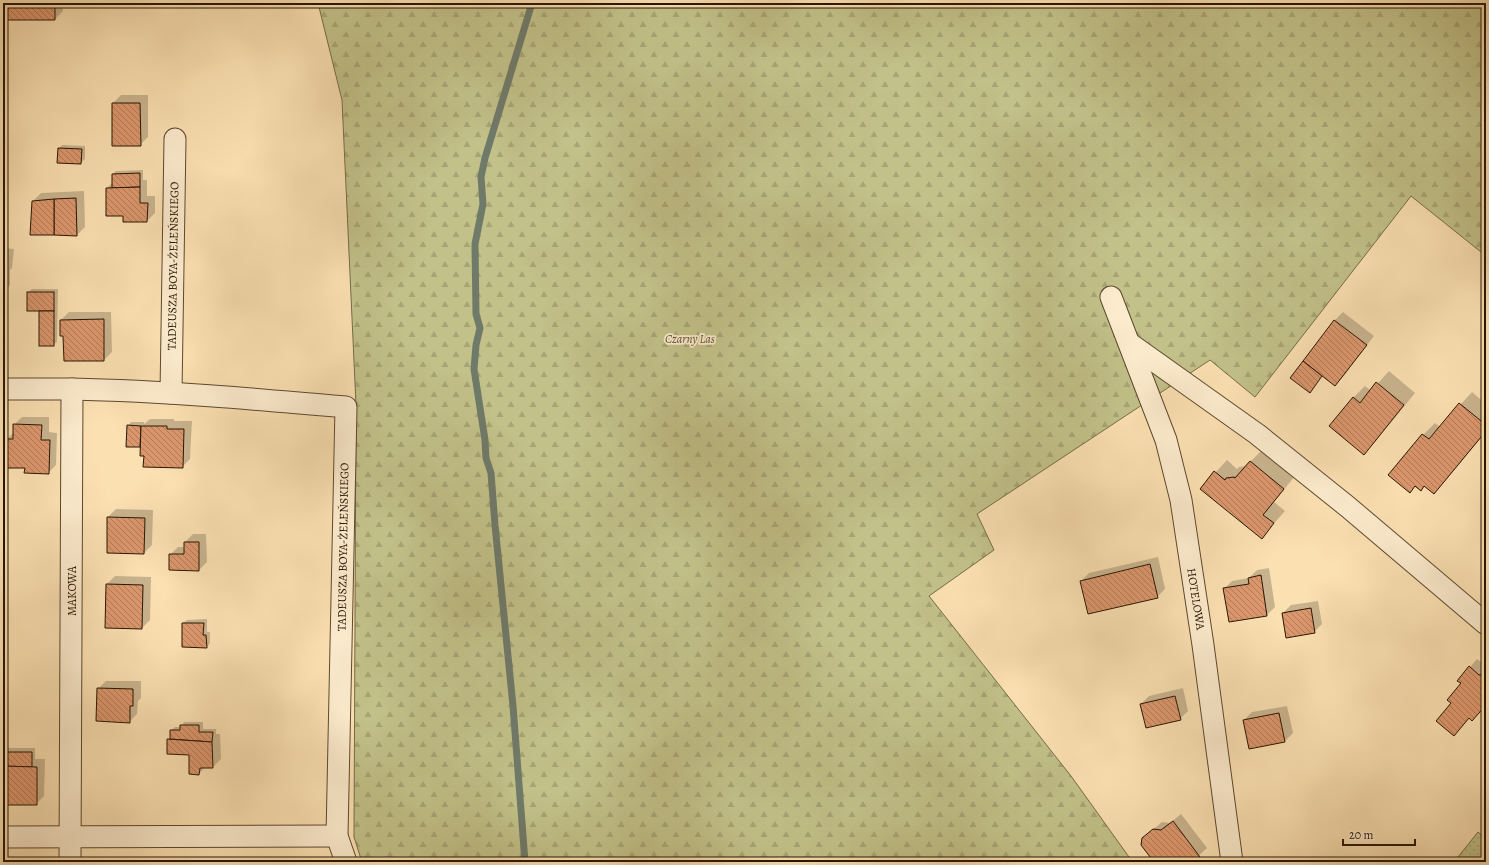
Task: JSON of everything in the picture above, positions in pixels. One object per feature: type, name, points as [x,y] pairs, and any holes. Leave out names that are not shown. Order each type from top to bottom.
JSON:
[{"type":"street","name":"TADEUSZA BOYA-ŻELEŃSKIEGO","points":[[170,394],[175,139]]},
{"type":"street","name":"HOTELOWA","points":[[1111,297],[1166,440],[1181,500],[1203,645],[1232,862]]},
{"type":"street","points":[[1129,343],[1257,434],[1348,507],[1486,624]]},
{"type":"street","name":"TADEUSZA BOYA-ŻELEŃSKIEGO","points":[[72,388],[266,400],[346,407],[337,836],[346,862]]},
{"type":"street","points":[[3,389],[72,388]]},
{"type":"street","name":"MAKOWA","points":[[70,862],[72,388]]},
{"type":"street","points":[[3,837],[337,836]]},
{"type":"green space","name":"Czarny Las","points":[[318,3],[1486,3],[1486,256],[1411,196],[1255,397],[1210,360],[977,514],[994,550],[929,596],[1071,776],[1129,857],[1122,862],[362,862],[354,837],[356,405],[342,100]]},
{"type":"green space","points":[[1478,832],[1486,839],[1486,862],[1454,862]]},
{"type":"building","points":[[55,3],[55,20],[3,20],[3,4]]},
{"type":"building","points":[[112,103],[140,103],[141,146],[112,146]]},
{"type":"building","points":[[58,148],[82,149],[81,164],[57,163]]},
{"type":"building","points":[[140,173],[140,187],[112,188],[112,174]]},
{"type":"building","points":[[140,187],[140,203],[148,203],[147,222],[123,222],[123,216],[106,216],[106,188]]},
{"type":"building","points":[[76,198],[77,236],[54,235],[54,199]]},
{"type":"building","points":[[54,199],[54,235],[30,235],[32,201]]},
{"type":"building","points":[[3,256],[6,257],[5,277],[3,277]]},
{"type":"building","points":[[27,292],[54,292],[54,311],[27,311]]},
{"type":"building","points":[[39,311],[54,311],[54,346],[39,346]]},
{"type":"building","points":[[104,319],[104,361],[64,361],[63,336],[60,336],[60,320]]},
{"type":"building","points":[[1334,320],[1367,345],[1335,386],[1303,361]]},
{"type":"building","points":[[1303,361],[1322,376],[1310,393],[1290,378]]},
{"type":"building","points":[[1376,382],[1404,405],[1364,455],[1329,426],[1353,397],[1360,403]]},
{"type":"building","points":[[1459,403],[1486,425],[1486,431],[1434,494],[1424,486],[1421,491],[1415,486],[1410,493],[1388,475],[1422,434],[1429,439]]},
{"type":"building","points":[[13,424],[42,425],[41,440],[50,440],[49,474],[24,473],[25,468],[6,468],[6,439],[13,439]]},
{"type":"building","points":[[127,425],[141,426],[140,447],[126,447]]},
{"type":"building","points":[[141,426],[167,426],[167,429],[184,429],[183,468],[143,467],[144,456],[140,456]]},
{"type":"building","points":[[1250,461],[1284,489],[1263,515],[1274,523],[1262,539],[1200,489],[1214,471],[1225,480],[1226,478],[1235,478]]},
{"type":"building","points":[[107,517],[145,518],[144,554],[107,553]]},
{"type":"building","points":[[184,542],[199,542],[199,571],[169,570],[169,554],[184,554]]},
{"type":"building","points":[[1150,564],[1158,598],[1088,614],[1080,581]]},
{"type":"building","points":[[1261,575],[1267,616],[1229,622],[1223,588],[1249,584],[1248,578]]},
{"type":"building","points":[[106,584],[143,585],[142,629],[105,628]]},
{"type":"building","points":[[1311,608],[1315,633],[1286,638],[1282,613]]},
{"type":"building","points":[[182,623],[204,623],[203,635],[206,635],[207,648],[182,647]]},
{"type":"building","points":[[1469,666],[1479,675],[1486,675],[1486,705],[1472,721],[1469,718],[1454,736],[1436,721],[1451,703],[1447,700],[1461,683],[1457,681]]},
{"type":"building","points":[[97,688],[133,689],[133,706],[130,706],[130,723],[96,721]]},
{"type":"building","points":[[1175,696],[1181,720],[1146,728],[1140,704]]},
{"type":"building","points":[[1279,713],[1285,742],[1249,749],[1243,720]]},
{"type":"building","points":[[180,725],[199,725],[199,732],[213,732],[212,742],[170,739],[170,730],[180,730]]},
{"type":"building","points":[[167,739],[212,742],[213,768],[200,768],[199,775],[189,774],[189,755],[167,754]]},
{"type":"building","points":[[3,752],[32,752],[32,767],[3,766]]},
{"type":"building","points":[[3,766],[37,767],[37,805],[3,805]]},
{"type":"building","points":[[1173,821],[1200,857],[1193,862],[1154,862],[1141,845],[1142,838],[1153,829],[1161,830]]},
{"type":"waterway","points":[[525,862],[513,706],[491,473],[486,458],[485,440],[474,369],[476,345],[480,328],[476,314],[475,244],[483,204],[481,177],[485,158],[532,3]]}]
